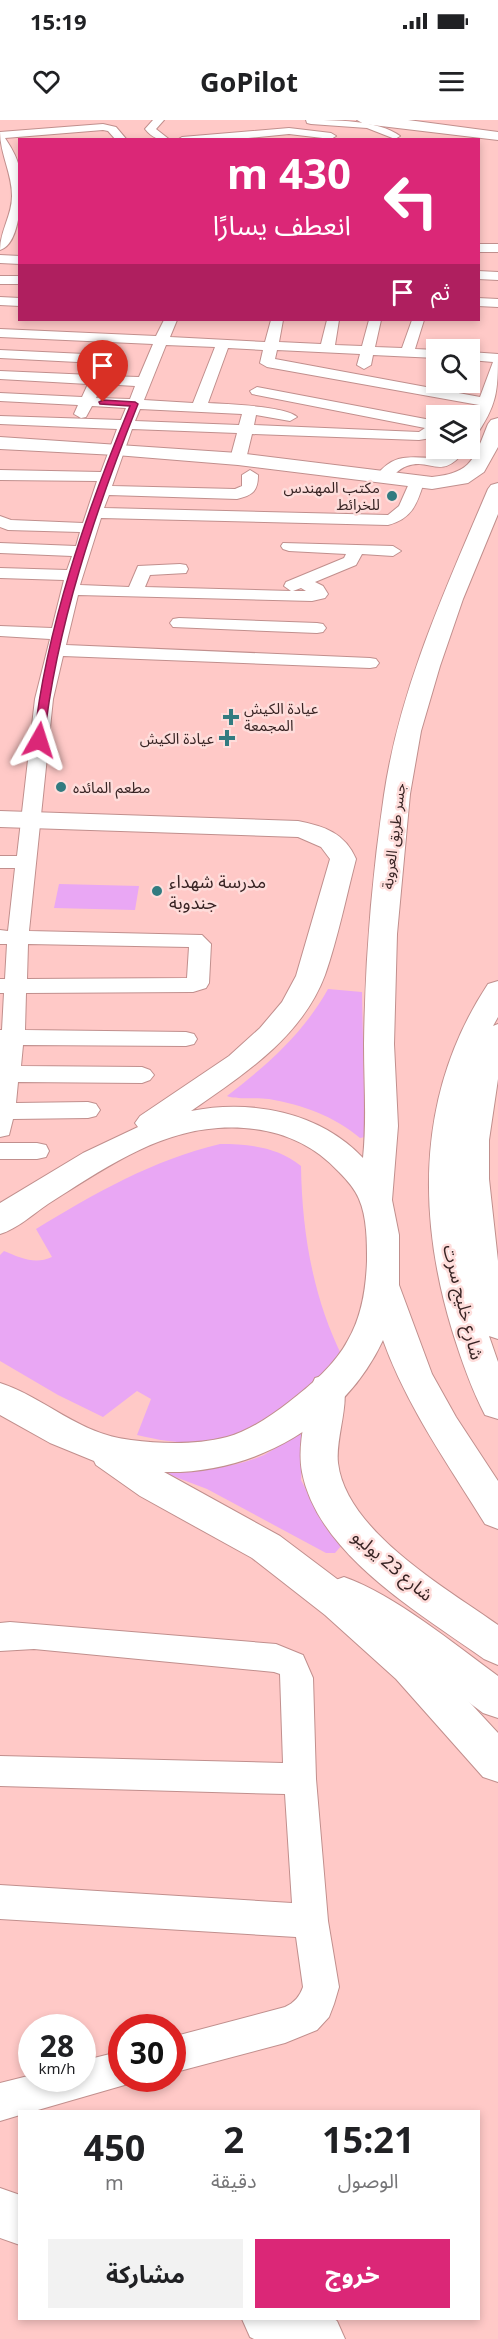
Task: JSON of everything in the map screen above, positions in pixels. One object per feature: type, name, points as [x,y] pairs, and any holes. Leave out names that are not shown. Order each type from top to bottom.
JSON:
[{"type":"main road","points":[[364,120],[498,136]]},
{"type":"main road","points":[[416,120],[498,131]]},
{"type":"main road","points":[[454,120],[498,126]]},
{"type":"main road","points":[[388,122],[498,141]]},
{"type":"main road","points":[[1,440],[121,436],[245,451],[416,482],[463,479],[470,476],[478,468],[498,424]]},
{"type":"main road","name":"جسر طريق العروبة","points":[[376,1199],[382,1126],[379,1044],[382,934],[397,794],[410,731],[428,666],[452,599],[498,489]]},
{"type":"main road","points":[[0,819],[298,829],[324,836],[340,850],[343,859],[310,976],[303,991],[270,1035],[240,1063],[4,1217]]},
{"type":"main road","name":"شارع خليج سرت","points":[[498,990],[479,1018],[455,1084],[448,1120],[443,1190],[452,1267],[481,1368],[498,1405]]},
{"type":"main road","name":"شارع خليج سرت","points":[[498,1034],[482,1076],[475,1109],[473,1140],[475,1208],[481,1263],[498,1326]]},
{"type":"main road","points":[[9,1405],[93,1444],[128,1455],[174,1458],[217,1454],[254,1443],[286,1424],[328,1389],[354,1360],[364,1344],[383,1287],[384,1239],[376,1199],[350,1163],[329,1144],[301,1129],[269,1119],[231,1117],[183,1123],[143,1137],[99,1157]]},
{"type":"main road","points":[[383,1287],[415,1376],[439,1421],[498,1513]]},
{"type":"main road","name":"شارع 23 يوليو","points":[[328,1389],[321,1437],[320,1468],[328,1499],[347,1527],[381,1559],[498,1647]]},
{"type":"main road","points":[[93,1444],[153,1485],[266,1547],[300,1572],[375,1633],[410,1666],[498,1763]]},
{"type":"main road","points":[[300,1572],[375,1612],[498,1700]]},
{"type":"main road","points":[[270,2320],[319,2339]]},
{"type":"street","points":[[0,124],[49,120]]},
{"type":"street","points":[[159,120],[151,127],[151,131],[162,138]]},
{"type":"street","points":[[291,120],[376,127],[388,130],[395,136],[363,138]]},
{"type":"street","points":[[0,248],[14,230],[18,208],[18,188],[17,168],[0,137],[88,137],[109,128],[120,138]]},
{"type":"street","points":[[187,138],[201,132],[289,130],[331,136]]},
{"type":"street","points":[[0,170],[17,168]]},
{"type":"street","points":[[0,248],[18,249]]},
{"type":"street","points":[[480,248],[498,248]]},
{"type":"street","points":[[0,259],[18,260]]},
{"type":"street","points":[[480,275],[498,276]]},
{"type":"street","points":[[0,280],[18,280]]},
{"type":"street","points":[[0,301],[18,302]]},
{"type":"street","points":[[480,302],[498,303]]},
{"type":"street","points":[[86,337],[94,321]]},
{"type":"street","points":[[88,1110],[1,1117],[7,1037],[9,937],[27,862],[44,699],[72,582],[121,436],[170,321]]},
{"type":"street","points":[[0,475],[242,493],[249,488],[245,451],[250,410],[267,362],[277,321]]},
{"type":"street","points":[[327,349],[333,321]]},
{"type":"street","points":[[245,451],[305,426],[358,380],[363,370],[375,321]]},
{"type":"street","points":[[407,353],[418,321]]},
{"type":"street","points":[[0,333],[426,354]]},
{"type":"street","points":[[199,407],[223,344]]},
{"type":"street","points":[[0,354],[106,359],[76,428]]},
{"type":"street","points":[[480,357],[498,358]]},
{"type":"street","points":[[267,362],[307,385],[331,404],[426,424]]},
{"type":"street","points":[[480,419],[486,410],[486,402],[498,364]]},
{"type":"street","points":[[0,375],[144,382]]},
{"type":"street","points":[[257,391],[358,380],[426,389]]},
{"type":"street","points":[[366,433],[420,390]]},
{"type":"street","points":[[452,393],[486,402]]},
{"type":"street","points":[[0,397],[250,410],[305,426],[366,433],[426,434]]},
{"type":"street","points":[[458,405],[465,398]]},
{"type":"street","points":[[1,440],[26,426],[37,399]]},
{"type":"street","points":[[0,420],[26,426],[76,428],[121,436],[245,451],[426,447]]},
{"type":"street","points":[[383,477],[404,462],[446,463],[452,459]]},
{"type":"street","points":[[1,517],[8,525],[93,520],[383,521],[401,517],[416,482]]},
{"type":"street","points":[[289,546],[393,551]]},
{"type":"street","points":[[0,548],[83,551]]},
{"type":"street","points":[[0,573],[135,592],[312,596],[319,594],[317,590],[302,582],[350,561],[357,549]]},
{"type":"street","points":[[135,592],[144,570],[180,569]]},
{"type":"street","points":[[172,655],[185,593]]},
{"type":"street","points":[[179,623],[317,628]]},
{"type":"street","points":[[0,632],[57,642],[172,655],[370,663]]},
{"type":"street","points":[[0,862],[27,862]]},
{"type":"street","points":[[8,986],[193,985],[198,983],[200,944],[194,940],[9,937]]},
{"type":"street","points":[[7,1037],[186,1039]]},
{"type":"street","points":[[3,1074],[142,1075]]},
{"type":"street","points":[[0,1150],[37,1151]]},
{"type":"street","points":[[0,1637],[34,1636],[276,1658],[292,1665],[297,1678],[300,1779],[310,1921],[321,1987],[316,2004],[304,2017],[285,2025],[186,2051]]},
{"type":"street","points":[[0,1771],[300,1779]]},
{"type":"street","points":[[0,1902],[310,1921]]},
{"type":"street","points":[[0,2102],[108,2073]]},
{"type":"shaded area","points":[[59,884],[139,886],[135,910],[54,908]]},
{"type":"shaded area","points":[[328,989],[362,992],[365,1137],[360,1138],[340,1123],[318,1112],[269,1099],[227,1096],[283,1048],[307,1020]]},
{"type":"shaded area","points":[[220,1144],[263,1148],[283,1155],[301,1166],[304,1216],[311,1265],[324,1312],[343,1358],[310,1386],[252,1427],[218,1440],[200,1442],[161,1440],[137,1435],[151,1399],[137,1391],[103,1417],[58,1395],[0,1361],[0,1255],[4,1251],[34,1260],[52,1257],[36,1229],[148,1168]]},
{"type":"shaded area","points":[[303,1430],[301,1480],[326,1528],[341,1546],[335,1553],[326,1553],[207,1489],[170,1475],[167,1471],[216,1468],[241,1463],[264,1455]]},
{"type":"place","name":"مكتب المهندس للخرائط","points":[[392,496]]},
{"type":"place","name":"عيادة الكيش المجمعة","points":[[231,717]]},
{"type":"place","name":"عيادة الكيش","points":[[227,738]]},
{"type":"place","name":"مطعم المائده","points":[[61,787]]},
{"type":"place","name":"مدرسة شهداء جندوبة","points":[[157,891]]},
{"type":"route","points":[[39,740],[44,699],[74,575],[116,449],[135,404],[103,402]]}]
